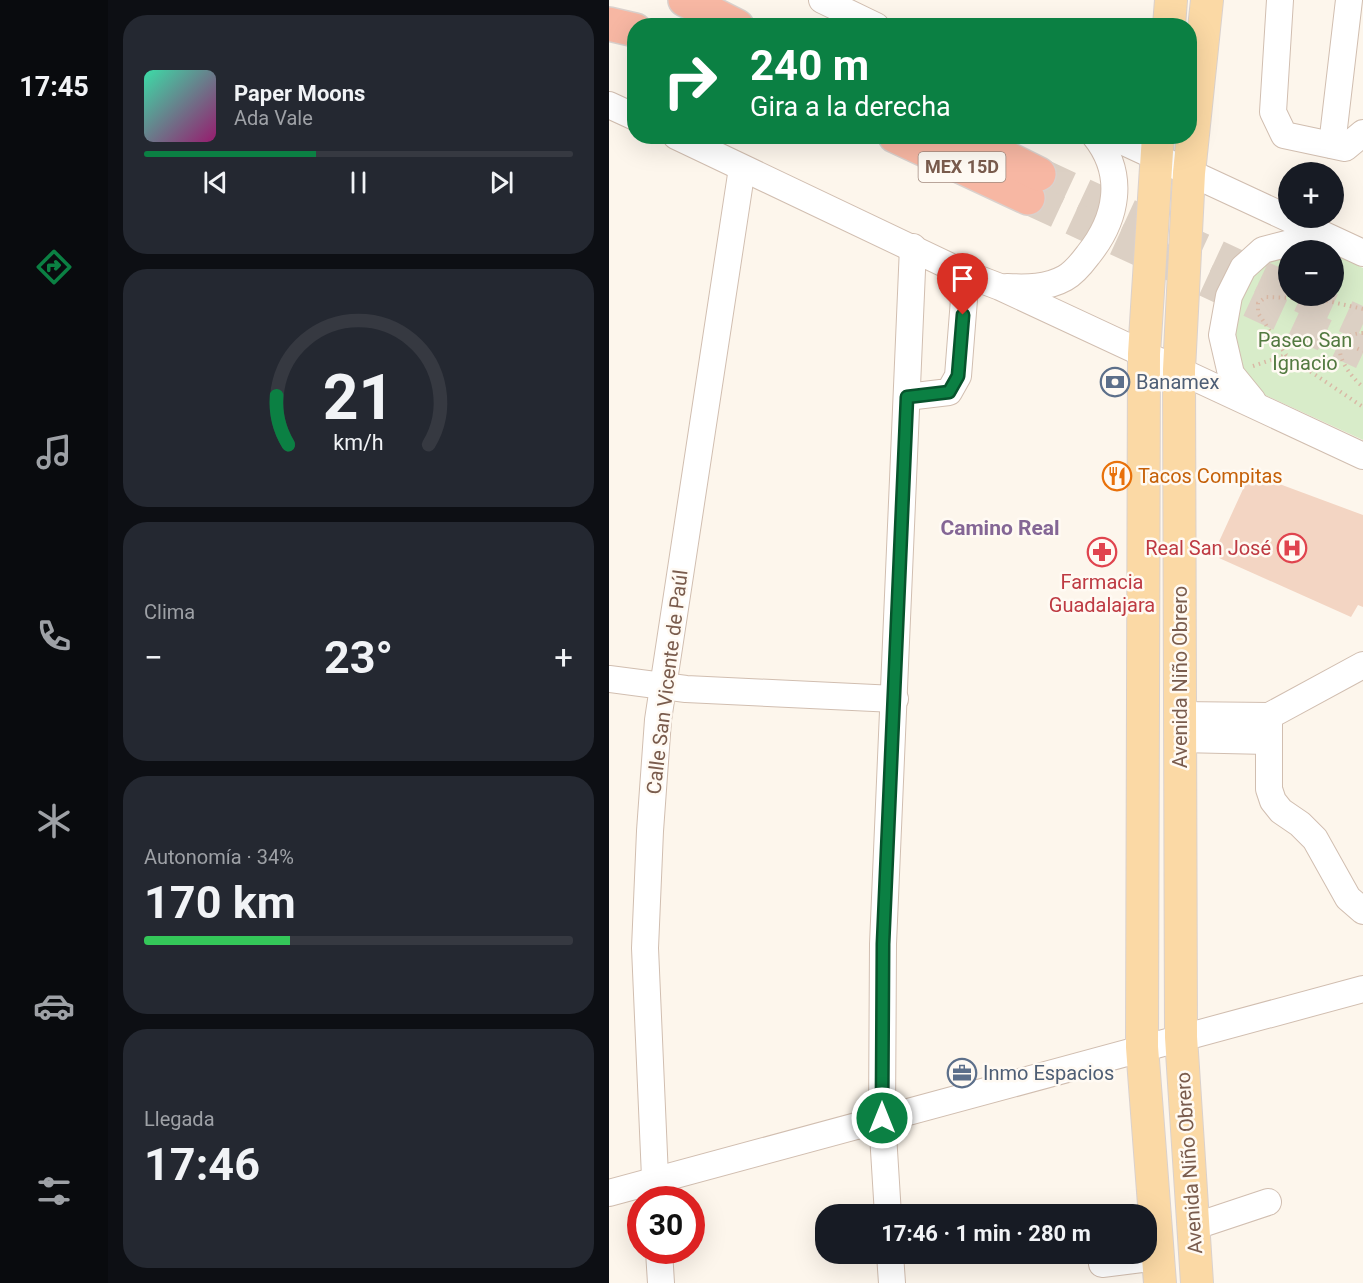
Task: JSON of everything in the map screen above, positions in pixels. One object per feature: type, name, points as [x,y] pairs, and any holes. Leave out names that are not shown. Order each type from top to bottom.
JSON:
[{"type":"highway","points":[[685,0],[721,18]]},
{"type":"highway","points":[[609,24],[627,28]]},
{"type":"highway","name":"MEX 15D","points":[[917,144],[1034,186],[974,144]]},
{"type":"main road","points":[[1170,18],[1171,0]]},
{"type":"main road","name":"Avenida Niño Obrero","points":[[1197,96],[1207,0]]},
{"type":"main road","name":"Avenida Niño Obrero","points":[[1192,144],[1179,370],[1181,1037],[1197,1283]]},
{"type":"main road","name":"Avenida Niño Obrero","points":[[1157,147],[1144,354],[1142,1047],[1159,1270]]},
{"type":"street","points":[[822,0],[859,18]]},
{"type":"street","points":[[1280,0],[1273,112],[1284,135],[1345,148],[1363,133]]},
{"type":"street","points":[[1332,145],[1349,0]]},
{"type":"street","points":[[609,105],[627,113]]},
{"type":"street","points":[[693,144],[966,274],[1000,287],[1363,456]]},
{"type":"street","points":[[1000,287],[1034,288],[1067,278],[1102,238],[1113,206],[1115,188],[1113,171],[1100,144]]},
{"type":"street","points":[[1157,147],[1189,173],[1354,249]]},
{"type":"street","name":"Calle San Vicente de Paúl","points":[[655,1186],[645,948],[658,720],[742,168]]},
{"type":"street","points":[[1259,407],[1231,374],[1222,335],[1229,296],[1243,268],[1263,250],[1290,243],[1354,249]]},
{"type":"street","points":[[887,1204],[882,1118],[883,944],[913,247]]},
{"type":"street","points":[[907,397],[949,392],[958,376],[966,274]]},
{"type":"street","points":[[1180,727],[1268,728],[1363,665]]},
{"type":"street","points":[[609,679],[686,689],[895,699]]},
{"type":"street","points":[[1268,728],[1269,789],[1273,801],[1281,811],[1300,824],[1315,839],[1348,898],[1363,910]]},
{"type":"street","points":[[668,1186],[882,1118],[1363,989]]},
{"type":"street","points":[[609,1193],[627,1192]]},
{"type":"street","points":[[1193,1227],[1268,1202]]},
{"type":"street","points":[[660,1264],[661,1283]]},
{"type":"street","points":[[891,1264],[892,1283]]},
{"type":"street","points":[[1102,1264],[1159,1270]]},
{"type":"path","points":[[1363,309],[1319,299],[1266,297],[1258,303],[1257,313],[1286,354],[1363,407]]},
{"type":"path","points":[[1363,333],[1353,333],[1341,341],[1340,357],[1363,387]]},
{"type":"path","points":[[1341,341],[1363,351]]},
{"type":"path","points":[[1244,369],[1286,354]]},
{"type":"green space","name":"Paseo San Ignacio","points":[[1278,256],[1278,306],[1344,306],[1344,259],[1363,268],[1363,440],[1254,390],[1234,366],[1233,302],[1247,273]]},
{"type":"building","name":"Real San José","points":[[1255,475],[1363,515],[1363,607],[1358,605],[1351,617],[1219,558],[1223,550],[1217,546],[1249,476]]},
{"type":"tunnel","points":[[1039,174],[1278,285]]},
{"type":"tunnel","points":[[1028,198],[1363,353]]},
{"type":"tunnel","points":[[1323,306],[1363,324]]},
{"type":"place","name":"Banamex","points":[[1115,382]]},
{"type":"place","name":"Tacos Compitas","points":[[1117,476]]},
{"type":"place","name":"Real San José","points":[[1292,548]]},
{"type":"place","name":"Farmacia Guadalajara","points":[[1102,552]]},
{"type":"place","name":"Inmo Espacios","points":[[962,1073]]},
{"type":"district","name":"Camino Real","points":[[1000,528]]},
{"type":"route","points":[[882,1118],[883,944],[907,397],[949,392],[958,376],[963,315]]}]
